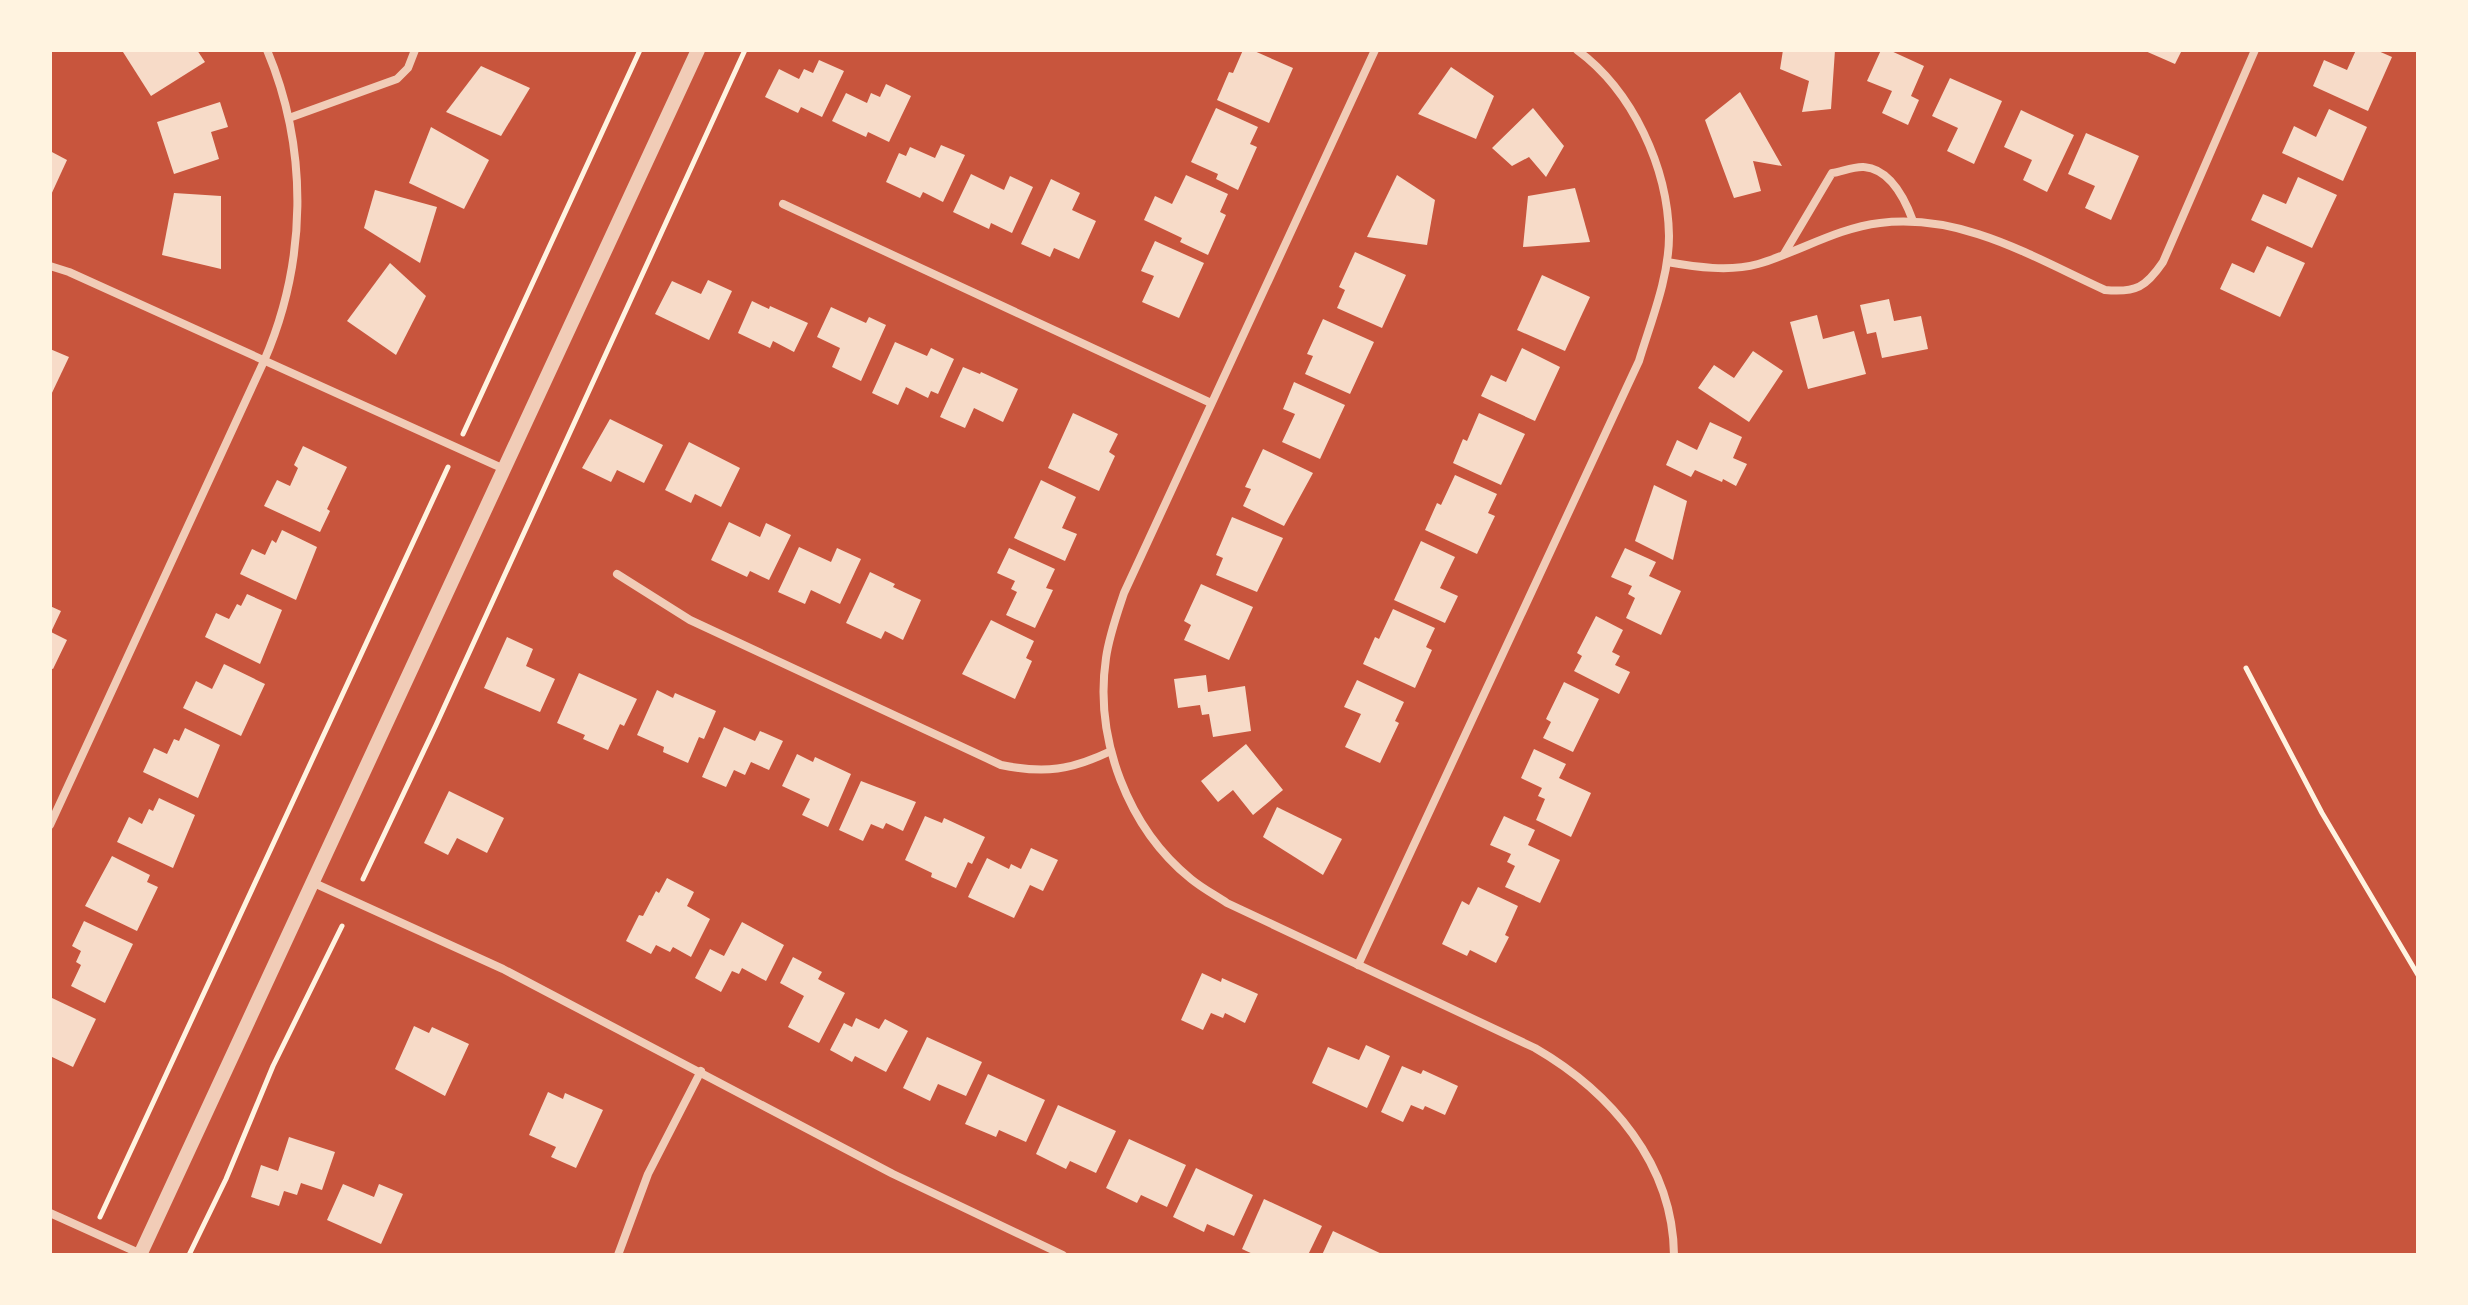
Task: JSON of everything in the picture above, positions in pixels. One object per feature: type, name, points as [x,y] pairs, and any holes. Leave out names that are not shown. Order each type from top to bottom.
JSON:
[{"type":"street","points":[[50,825],[264,361],[288,294],[297,242],[298,191],[289,118],[279,79],[267,50]]},
{"type":"street","points":[[289,118],[397,79],[408,68],[415,50]]},
{"type":"street","points":[[50,1213],[141,1254],[698,50]]},
{"type":"street","points":[[1375,50],[1124,593],[1106,659],[1104,691],[1111,751],[1123,786],[1139,818],[1159,847],[1190,878],[1227,903],[1535,1048],[1564,1065],[1594,1089],[1639,1141],[1655,1172],[1667,1205],[1674,1255]]},
{"type":"street","points":[[1358,965],[1639,361],[1667,262],[1669,236],[1664,191],[1657,165],[1632,112],[1596,67],[1577,50]]},
{"type":"street","points":[[1667,262],[1696,267],[1755,265],[1834,234],[1877,223],[1913,221],[1971,230],[2105,290],[2127,292],[2146,282],[2163,262],[2255,50]]},
{"type":"street","points":[[1782,255],[1832,173],[1864,167],[1886,176],[1905,200],[1913,221]]},
{"type":"street","points":[[783,204],[1211,403]]},
{"type":"street","points":[[50,266],[504,469]]},
{"type":"street","points":[[617,574],[690,620],[1001,765],[1027,770],[1059,770],[1111,751]]},
{"type":"street","points":[[314,883],[503,969],[893,1174],[1063,1255]]},
{"type":"street","points":[[618,1255],[648,1174],[701,1071]]},
{"type":"path","points":[[463,435],[640,50]]},
{"type":"path","points":[[363,879],[745,50]]},
{"type":"path","points":[[92,1233],[448,467]]},
{"type":"path","points":[[2246,668],[2322,813],[2418,975]]},
{"type":"path","points":[[189,1255],[226,1179],[273,1066],[342,926]]},
{"type":"building","points":[[197,50],[205,62],[151,96],[123,52]]},
{"type":"building","points":[[1243,50],[1252,50],[1293,68],[1269,123],[1217,100]]},
{"type":"building","points":[[1783,50],[1835,50],[1831,109],[1802,112],[1809,81],[1780,69]]},
{"type":"building","points":[[1881,50],[1889,50],[1924,66],[1911,96],[1919,100],[1908,125],[1882,113],[1892,91],[1867,81]]},
{"type":"building","points":[[2143,50],[2182,50],[2175,64]]},
{"type":"building","points":[[2356,50],[2376,50],[2392,57],[2368,111],[2313,86],[2324,60],[2347,70]]},
{"type":"building","points":[[819,60],[844,71],[822,117],[801,107],[798,113],[765,97],[779,69],[799,79],[804,69],[813,73]]},
{"type":"building","points":[[481,66],[530,88],[501,136],[446,112]]},
{"type":"building","points":[[1451,67],[1494,96],[1476,139],[1418,114]]},
{"type":"building","points":[[1950,78],[2002,101],[1974,164],[1947,151],[1958,128],[1932,116]]},
{"type":"building","points":[[886,84],[911,96],[889,142],[868,132],[866,137],[832,121],[846,93],[867,103],[871,93],[880,97]]},
{"type":"building","points":[[1740,92],[1782,166],[1753,161],[1761,191],[1734,198],[1705,120]]},
{"type":"building","points":[[220,102],[228,127],[211,132],[219,159],[174,174],[157,122]]},
{"type":"building","points":[[1216,108],[1258,127],[1250,144],[1257,147],[1238,190],[1216,179],[1218,174],[1191,162]]},
{"type":"building","points":[[1533,108],[1564,146],[1546,177],[1529,157],[1512,166],[1492,148]]},
{"type":"building","points":[[2329,109],[2367,127],[2343,181],[2282,153],[2294,126],[2316,137]]},
{"type":"building","points":[[2021,110],[2074,135],[2047,192],[2023,180],[2032,160],[2004,147]]},
{"type":"building","points":[[431,127],[489,160],[464,209],[409,183]]},
{"type":"building","points":[[2086,133],[2139,156],[2111,220],[2085,208],[2095,186],[2068,174]]},
{"type":"building","points":[[941,145],[965,155],[943,202],[923,192],[920,198],[886,182],[899,153],[906,156],[910,147],[935,158]]},
{"type":"building","points":[[50,151],[67,160],[50,197]]},
{"type":"building","points":[[971,174],[1004,190],[1010,176],[1033,187],[1012,233],[991,223],[989,229],[953,212]]},
{"type":"building","points":[[1186,175],[1228,194],[1220,212],[1226,215],[1208,255],[1180,242],[1182,238],[1144,220],[1155,196],[1172,204]]},
{"type":"building","points":[[1397,175],[1435,200],[1427,245],[1367,237]]},
{"type":"building","points":[[2298,177],[2337,195],[2312,248],[2251,220],[2263,194],[2286,204]]},
{"type":"building","points":[[1051,179],[1080,193],[1072,210],[1096,221],[1079,259],[1054,248],[1050,257],[1021,244]]},
{"type":"building","points":[[1575,188],[1590,242],[1523,247],[1528,196]]},
{"type":"building","points":[[375,190],[437,207],[420,263],[364,228]]},
{"type":"building","points":[[174,193],[221,196],[221,269],[162,255]]},
{"type":"building","points":[[1155,241],[1204,263],[1179,318],[1142,302],[1154,276],[1141,271]]},
{"type":"building","points":[[2267,246],[2305,263],[2280,317],[2220,289],[2232,263],[2254,273]]},
{"type":"building","points":[[1355,252],[1406,275],[1382,328],[1337,308],[1345,290],[1339,287]]},
{"type":"building","points":[[390,263],[426,296],[396,355],[347,321]]},
{"type":"building","points":[[1542,275],[1590,297],[1565,351],[1517,330]]},
{"type":"building","points":[[708,280],[732,291],[709,340],[655,314],[672,281],[701,294]]},
{"type":"building","points":[[1889,299],[1894,321],[1921,316],[1928,349],[1882,358],[1876,332],[1867,334],[1860,305]]},
{"type":"building","points":[[752,301],[808,323],[794,352],[773,341],[770,348],[738,333]]},
{"type":"building","points":[[831,307],[866,323],[869,317],[886,325],[861,381],[832,367],[840,348],[817,337]]},
{"type":"building","points":[[1817,315],[1823,339],[1854,331],[1866,374],[1808,389],[1790,322]]},
{"type":"building","points":[[1323,319],[1374,342],[1350,394],[1305,374],[1313,356],[1307,354]]},
{"type":"building","points":[[895,342],[927,356],[931,348],[954,359],[938,394],[931,391],[928,398],[906,387],[898,405],[872,393]]},
{"type":"building","points":[[1522,348],[1560,367],[1535,421],[1481,396],[1491,375],[1506,382]]},
{"type":"building","points":[[50,349],[69,357],[50,397]]},
{"type":"building","points":[[1753,351],[1783,371],[1749,422],[1698,388],[1714,365],[1734,378]]},
{"type":"building","points":[[963,367],[1018,389],[1003,422],[974,408],[965,428],[940,417]]},
{"type":"building","points":[[1294,382],[1345,405],[1320,459],[1282,442],[1295,414],[1283,409]]},
{"type":"building","points":[[1073,413],[1118,434],[1109,452],[1115,456],[1099,491],[1048,468]]},
{"type":"building","points":[[1479,413],[1525,434],[1501,485],[1453,463]]},
{"type":"building","points":[[610,419],[663,445],[644,483],[617,470],[611,482],[582,468]]},
{"type":"building","points":[[1710,422],[1742,437],[1733,458],[1747,464],[1736,486],[1695,470],[1691,477],[1666,465],[1677,440],[1697,450]]},
{"type":"building","points":[[689,442],[740,468],[721,507],[695,494],[691,503],[665,490]]},
{"type":"building","points":[[303,446],[347,467],[320,532],[264,506],[277,480],[290,486],[298,468],[294,465]]},
{"type":"building","points":[[1263,449],[1313,473],[1284,526],[1243,506],[1251,489],[1245,487]]},
{"type":"building","points":[[1455,475],[1497,494],[1488,513],[1495,516],[1477,554],[1425,530]]},
{"type":"building","points":[[1041,480],[1076,497],[1062,528],[1077,534],[1065,561],[1014,538]]},
{"type":"building","points":[[1654,485],[1687,501],[1673,560],[1635,541]]},
{"type":"building","points":[[1232,517],[1283,538],[1257,592],[1216,575],[1223,558],[1216,555]]},
{"type":"building","points":[[729,522],[760,537],[766,523],[791,535],[769,580],[750,571],[747,577],[711,560]]},
{"type":"building","points":[[282,530],[317,547],[296,600],[240,574],[252,549],[265,555],[272,540],[276,543]]},
{"type":"building","points":[[1421,541],[1455,557],[1440,588],[1458,596],[1445,623],[1394,600]]},
{"type":"building","points":[[799,547],[831,562],[837,548],[861,559],[840,604],[811,590],[805,604],[778,592]]},
{"type":"building","points":[[1009,548],[1055,569],[1046,588],[1053,590],[1035,628],[1006,615],[1017,592],[1011,589],[1015,581],[997,573]]},
{"type":"building","points":[[1625,548],[1656,562],[1649,576],[1681,591],[1661,635],[1626,618],[1635,598],[1628,594],[1632,586],[1611,577]]},
{"type":"building","points":[[870,572],[921,600],[903,640],[885,631],[881,639],[846,623]]},
{"type":"building","points":[[1201,584],[1253,607],[1229,660],[1184,640],[1191,625],[1184,621]]},
{"type":"building","points":[[247,594],[282,610],[260,664],[205,637],[216,613],[229,619]]},
{"type":"building","points":[[50,606],[61,611],[51,632],[67,640],[53,669],[50,668]]},
{"type":"building","points":[[1393,609],[1435,628],[1426,647],[1432,650],[1415,688],[1363,664]]},
{"type":"building","points":[[1596,616],[1623,630],[1612,652],[1620,656],[1615,665],[1630,672],[1619,694],[1574,671],[1582,656],[1577,653]]},
{"type":"building","points":[[991,620],[1034,641],[1026,658],[1032,661],[1015,699],[962,674]]},
{"type":"building","points":[[507,637],[533,649],[526,666],[555,679],[540,712],[484,688]]},
{"type":"building","points":[[224,664],[265,684],[241,736],[183,708],[196,681],[212,689]]},
{"type":"building","points":[[579,673],[637,699],[624,726],[620,724],[608,750],[583,739],[585,735],[557,723]]},
{"type":"building","points":[[1206,675],[1208,692],[1245,686],[1251,731],[1213,737],[1209,714],[1202,715],[1200,705],[1178,708],[1174,679]]},
{"type":"building","points":[[1357,680],[1404,702],[1395,721],[1399,723],[1380,763],[1345,747],[1361,714],[1344,707]]},
{"type":"building","points":[[1564,682],[1599,699],[1573,752],[1543,738],[1551,722],[1546,719]]},
{"type":"building","points":[[657,690],[673,698],[675,693],[716,711],[704,739],[699,737],[688,763],[663,752],[664,747],[637,735]]},
{"type":"building","points":[[724,727],[755,741],[760,731],[783,741],[769,770],[751,762],[745,775],[734,770],[726,787],[702,777]]},
{"type":"building","points":[[185,728],[220,745],[198,798],[143,772],[154,748],[167,754],[174,739],[179,741]]},
{"type":"building","points":[[1246,744],[1283,790],[1253,815],[1233,790],[1218,802],[1201,781]]},
{"type":"building","points":[[1534,749],[1566,764],[1559,778],[1591,793],[1571,837],[1536,820],[1545,799],[1538,796],[1542,788],[1521,778]]},
{"type":"building","points":[[797,754],[813,762],[815,757],[851,774],[828,827],[802,815],[810,799],[782,786]]},
{"type":"building","points":[[861,781],[916,802],[903,831],[886,823],[883,829],[871,824],[863,841],[839,830]]},
{"type":"building","points":[[449,791],[504,818],[487,853],[457,838],[448,855],[424,843]]},
{"type":"building","points":[[159,798],[195,815],[173,868],[117,842],[129,817],[142,824]]},
{"type":"building","points":[[1277,807],[1342,839],[1323,875],[1263,837]]},
{"type":"building","points":[[925,816],[942,823],[944,818],[985,837],[972,864],[968,862],[956,888],[905,860]]},
{"type":"building","points":[[1504,816],[1535,830],[1528,845],[1560,860],[1540,903],[1505,887],[1515,866],[1507,862],[1511,854],[1490,845]]},
{"type":"building","points":[[1031,848],[1058,860],[1043,891],[1030,885],[1014,918],[968,897],[987,858],[1009,869],[1011,864],[1021,869]]},
{"type":"building","points":[[112,856],[150,875],[147,882],[158,887],[137,931],[85,906]]},
{"type":"building","points":[[667,878],[694,892],[687,906],[710,919],[691,957],[673,947],[670,952],[656,945],[651,954],[626,941],[639,915],[643,916]]},
{"type":"building","points":[[1478,887],[1518,906],[1505,935],[1509,937],[1496,963],[1470,950],[1467,956],[1442,944],[1462,901],[1469,905]]},
{"type":"building","points":[[84,921],[133,944],[105,1003],[71,986],[81,965],[76,962],[81,951],[72,946]]},
{"type":"building","points":[[742,922],[784,945],[766,981],[742,968],[739,974],[732,971],[721,992],[695,978],[710,949],[724,956]]},
{"type":"building","points":[[793,957],[822,972],[818,979],[845,993],[819,1043],[788,1027],[804,996],[780,983]]},
{"type":"building","points":[[1202,973],[1258,994],[1245,1023],[1225,1013],[1223,1018],[1211,1013],[1203,1030],[1181,1020]]},
{"type":"building","points":[[50,997],[96,1019],[73,1067],[50,1056]]},
{"type":"building","points":[[856,1018],[879,1029],[885,1019],[908,1031],[886,1072],[855,1056],[852,1062],[830,1050],[844,1023],[852,1027]]},
{"type":"building","points":[[414,1026],[429,1033],[432,1027],[469,1044],[445,1096],[395,1069]]},
{"type":"building","points":[[927,1037],[982,1062],[966,1096],[938,1084],[930,1101],[903,1088]]},
{"type":"building","points":[[1366,1045],[1390,1056],[1367,1108],[1312,1083],[1328,1047],[1359,1060]]},
{"type":"building","points":[[1402,1066],[1421,1074],[1423,1070],[1458,1086],[1445,1115],[1425,1106],[1423,1110],[1411,1105],[1403,1122],[1381,1112]]},
{"type":"building","points":[[988,1074],[1045,1100],[1026,1142],[999,1130],[996,1137],[965,1124]]},
{"type":"building","points":[[548,1092],[563,1099],[565,1093],[603,1110],[576,1168],[551,1157],[556,1147],[529,1135]]},
{"type":"building","points":[[1058,1105],[1116,1131],[1096,1173],[1070,1161],[1066,1169],[1036,1154]]},
{"type":"building","points":[[289,1137],[335,1152],[322,1190],[301,1183],[297,1195],[284,1191],[279,1206],[251,1197],[261,1165],[278,1171]]},
{"type":"building","points":[[1129,1139],[1186,1165],[1167,1207],[1141,1195],[1137,1203],[1106,1188]]},
{"type":"building","points":[[1196,1168],[1253,1195],[1234,1236],[1207,1224],[1204,1232],[1173,1217]]},
{"type":"building","points":[[343,1184],[374,1197],[379,1184],[403,1194],[381,1244],[327,1220]]},
{"type":"building","points":[[1264,1199],[1322,1226],[1308,1255],[1255,1255],[1242,1249]]},
{"type":"building","points":[[1333,1231],[1384,1255],[1322,1255]]}]
